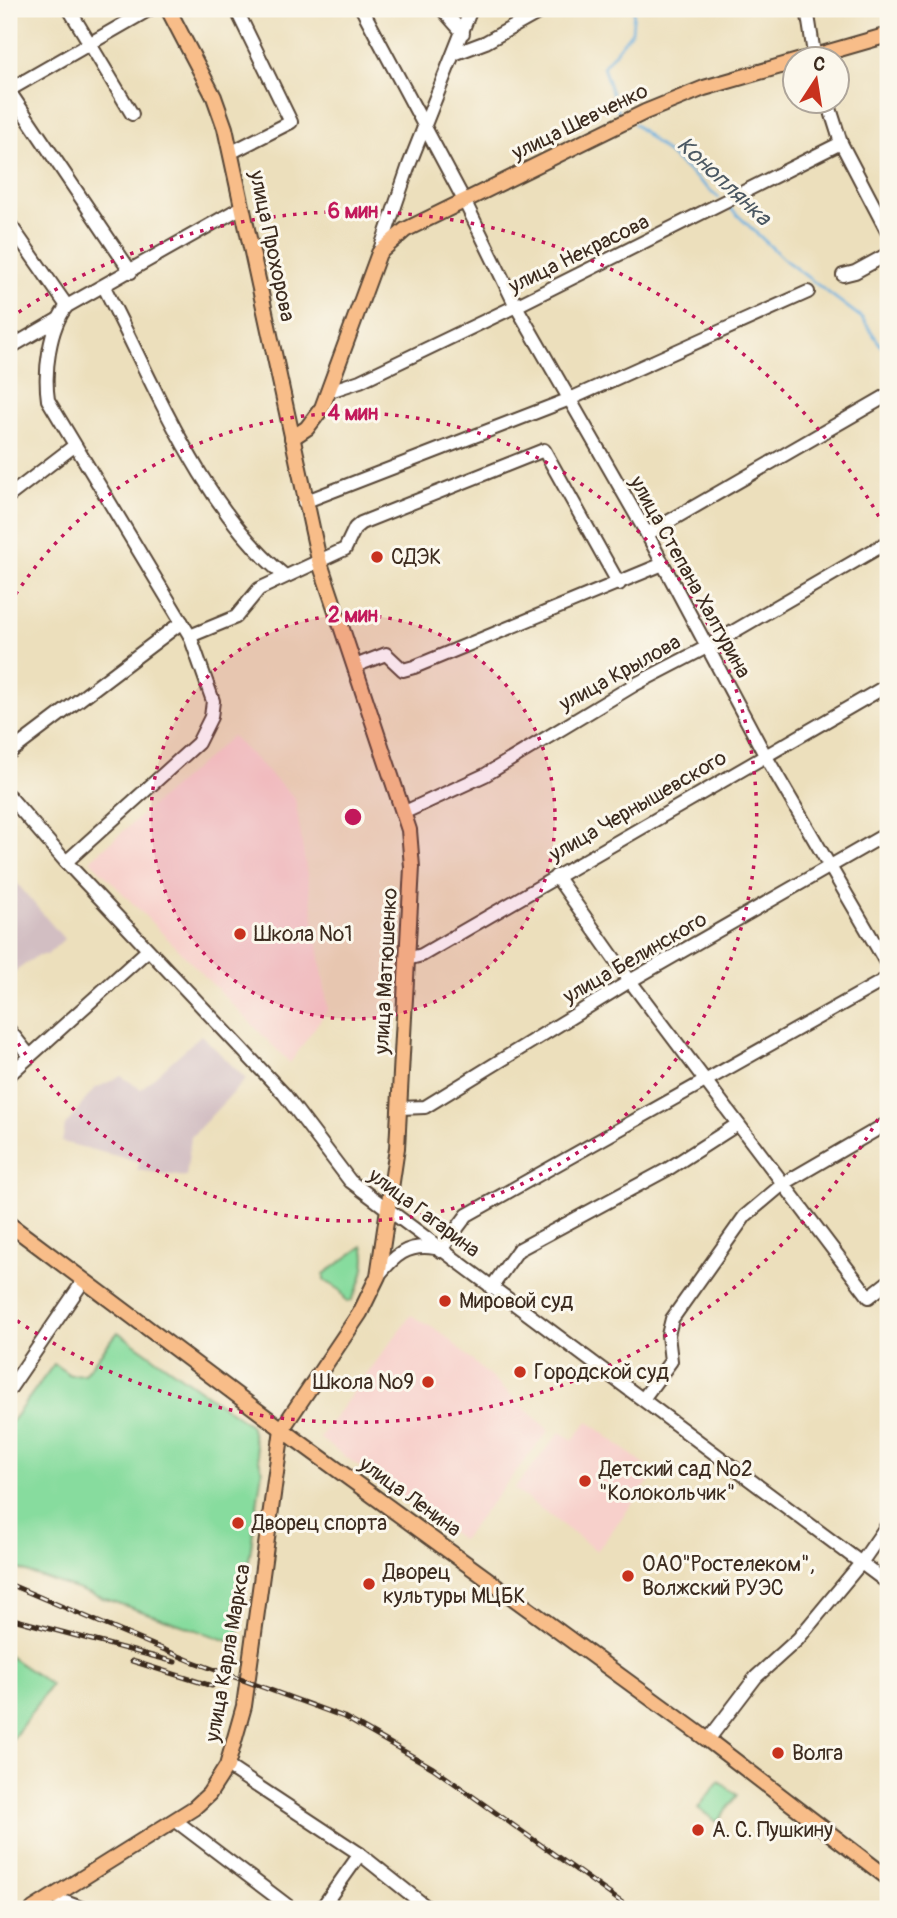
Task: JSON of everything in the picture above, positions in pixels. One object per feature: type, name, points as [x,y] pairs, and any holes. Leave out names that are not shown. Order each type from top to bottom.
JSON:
[{"type":"main road","name":"улица Прохорова","points":[[168,9],[214,97],[230,153],[304,502]]},
{"type":"main road","name":"улица Шевченко","points":[[851,46],[888,35]]},
{"type":"main road","name":"улица Шевченко","points":[[379,253],[405,230],[645,112],[704,88],[782,66]]},
{"type":"main road","points":[[292,438],[315,420],[330,391],[379,253]]},
{"type":"main road","name":"улица Матюшенко","points":[[282,1429],[360,1313],[378,1276],[389,1212],[400,1108],[412,867],[405,812],[319,560],[304,502]]},
{"type":"main road","name":"улица Ленина","points":[[9,1224],[282,1429],[708,1740],[888,1878]]},
{"type":"main road","name":"улица Карла Маркса","points":[[33,1909],[52,1903],[176,1821],[208,1794],[227,1766],[249,1681],[282,1429]]},
{"type":"street","points":[[69,9],[132,114]]},
{"type":"street","points":[[131,272],[9,91],[91,46],[150,9]]},
{"type":"street","points":[[230,153],[291,121],[236,9]]},
{"type":"street","name":"улица Степана Халтурина","points":[[362,9],[465,202],[516,306],[663,564],[765,755],[888,966]]},
{"type":"street","points":[[442,9],[463,33]]},
{"type":"street","points":[[379,253],[471,9]]},
{"type":"street","points":[[454,54],[486,41],[545,9]]},
{"type":"street","points":[[807,9],[812,46]]},
{"type":"street","points":[[832,116],[841,143],[888,233]]},
{"type":"street","name":"улица Некрасова","points":[[330,391],[359,381],[516,306],[841,143]]},
{"type":"street","points":[[9,348],[57,320],[67,306],[242,207]]},
{"type":"street","points":[[9,223],[67,306]]},
{"type":"street","points":[[843,275],[855,272],[888,254]]},
{"type":"street","points":[[104,287],[212,497],[254,549],[285,576]]},
{"type":"street","points":[[304,502],[569,399],[808,292]]},
{"type":"street","points":[[57,320],[47,391],[53,409],[190,636],[213,701],[211,718],[204,735],[66,862]]},
{"type":"street","points":[[646,534],[888,395]]},
{"type":"street","points":[[9,496],[74,446]]},
{"type":"street","points":[[190,636],[236,617],[250,596],[285,576],[345,549],[361,523],[544,450],[620,584]]},
{"type":"street","name":"улица Крылова","points":[[405,812],[485,775],[634,685],[707,647],[888,542]]},
{"type":"street","points":[[355,666],[386,654],[403,670],[414,667],[663,564]]},
{"type":"street","points":[[9,753],[182,622]]},
{"type":"street","name":"улица Чернышевского","points":[[407,960],[422,955],[888,685]]},
{"type":"street","name":"улица Гагарина","points":[[9,796],[66,862],[284,1094],[350,1181],[888,1583]]},
{"type":"street","name":"улица Белинского","points":[[400,1108],[425,1107],[630,981],[888,833]]},
{"type":"street","points":[[556,876],[630,981],[869,1297],[888,1282]]},
{"type":"street","points":[[9,1075],[148,950]]},
{"type":"street","points":[[378,1276],[400,1252],[423,1245],[438,1249],[467,1215],[888,978]]},
{"type":"street","points":[[9,1030],[29,1055]]},
{"type":"street","points":[[643,1399],[671,1361],[668,1335],[678,1308],[746,1216],[783,1184],[888,1123]]},
{"type":"street","points":[[491,1288],[517,1250],[668,1169],[738,1124]]},
{"type":"street","points":[[9,1390],[84,1280]]},
{"type":"street","points":[[708,1740],[756,1677],[798,1639],[861,1563],[888,1524]]},
{"type":"street","points":[[227,1766],[360,1854],[429,1909]]},
{"type":"street","points":[[176,1821],[292,1909]]},
{"type":"street","points":[[321,1909],[360,1854]]},
{"type":"street","points":[[52,1903],[84,1909]]},
{"type":"shaded area","name":"Школа №1","points":[[232,736],[295,799],[328,1009],[290,1063],[90,860]]},
{"type":"shaded area","points":[[15,881],[64,939],[47,955],[38,955],[9,976],[9,884]]},
{"type":"shaded area","points":[[201,1035],[246,1079],[191,1137],[186,1177],[137,1170],[140,1162],[62,1142],[65,1126],[94,1089],[121,1076],[141,1089]]},
{"type":"shaded area","name":"Школа №9","points":[[411,1315],[443,1334],[549,1430],[462,1540],[319,1438]]},
{"type":"shaded area","name":"Детский сад №2 \"Колокольчик\"","points":[[588,1421],[655,1473],[597,1551],[514,1489],[560,1432],[573,1440]]},
{"type":"green space","points":[[363,1246],[363,1275],[351,1301],[347,1302],[340,1290],[324,1280],[324,1274]]},
{"type":"green space","points":[[118,1332],[250,1425],[262,1471],[237,1644],[9,1566],[9,1425],[54,1364],[70,1375],[84,1374]]},
{"type":"green space","points":[[9,1656],[51,1685],[9,1744]]},
{"type":"green space","points":[[719,1781],[737,1795],[717,1822],[698,1808]]},
{"type":"waterway","name":"Коноплянка","points":[[624,116],[618,111],[603,67],[632,31],[634,9]]},
{"type":"waterway","name":"Коноплянка","points":[[634,124],[719,198]]},
{"type":"waterway","name":"Коноплянка","points":[[727,205],[786,261],[862,318],[888,356]]},
{"type":"railway","points":[[9,1584],[191,1661],[344,1717],[433,1768],[631,1909]]},
{"type":"railway","points":[[9,1618],[175,1662]]},
{"type":"railway","points":[[132,1661],[212,1686]]},
{"type":"place","name":"СДЭК","points":[[377,557]]},
{"type":"place","name":"Школа №1","points":[[240,934]]},
{"type":"place","name":"Мировой суд","points":[[445,1301]]},
{"type":"place","name":"Городской суд","points":[[520,1372]]},
{"type":"place","name":"Школа №9","points":[[428,1382]]},
{"type":"place","name":"Детский сад №2 \"Колокольчик\"","points":[[585,1481]]},
{"type":"place","name":"Дворец спорта","points":[[238,1523]]},
{"type":"place","name":"ОАО\"Ростелеком\", Волжский РУЭС","points":[[628,1576]]},
{"type":"place","name":"Дворец культуры МЦБК","points":[[369,1584]]},
{"type":"place","name":"Волга","points":[[778,1753]]},
{"type":"place","name":"А. С. Пушкину","points":[[698,1830]]}]
